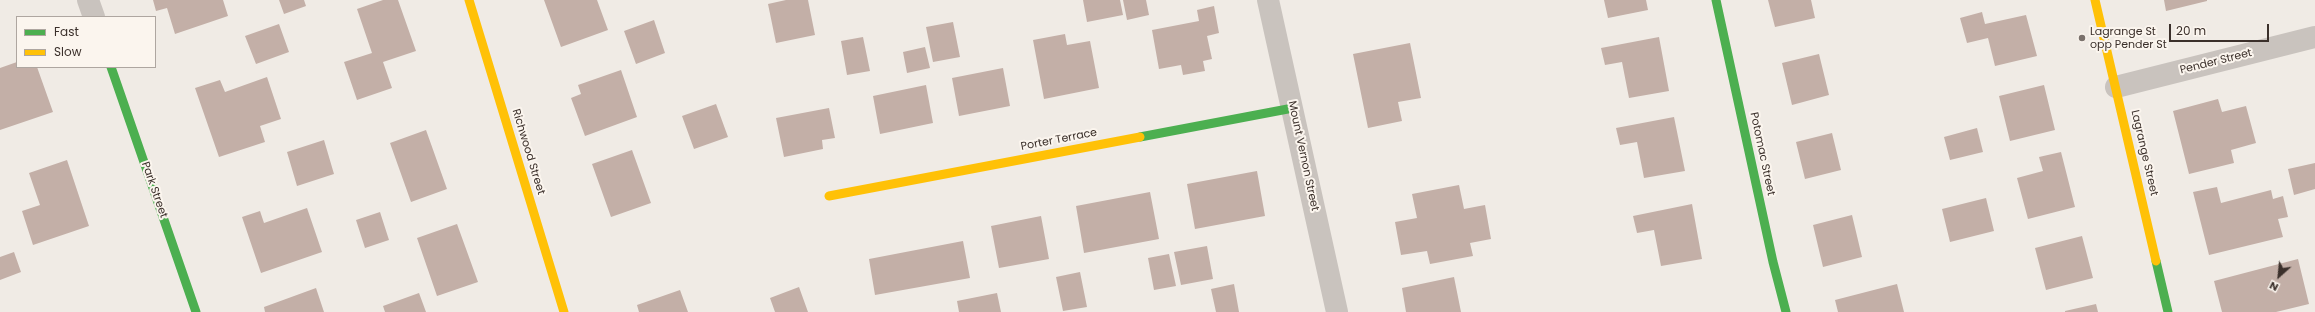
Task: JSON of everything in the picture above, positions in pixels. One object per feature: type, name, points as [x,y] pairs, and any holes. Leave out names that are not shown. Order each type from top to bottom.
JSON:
[{"type":"street","points":[[88,0],[94,16]]},
{"type":"street","name":"Richwood Street","points":[[469,0],[564,312]]},
{"type":"street","name":"Mount Vernon Street","points":[[1268,0],[1337,312]]},
{"type":"street","name":"Potomac Street","points":[[1716,0],[1786,312]]},
{"type":"street","name":"Lagrange Street","points":[[2095,0],[2168,312]]},
{"type":"street","name":"Pender Street","points":[[2116,87],[2315,37]]},
{"type":"street","name":"Park Street","points":[[111,68],[196,312]]},
{"type":"street","name":"Porter Terrace","points":[[829,196],[1292,108]]},
{"type":"building","points":[[153,0],[223,0],[228,16],[175,34],[167,8],[156,11]]},
{"type":"building","points":[[279,0],[304,0],[306,6],[284,14]]},
{"type":"building","points":[[383,0],[398,0],[416,51],[383,62],[392,88],[357,100],[344,62],[372,53],[357,9]]},
{"type":"building","points":[[544,0],[597,0],[608,30],[561,47]]},
{"type":"building","points":[[786,0],[808,0],[815,35],[776,43],[768,4]]},
{"type":"building","points":[[1083,0],[1120,0],[1123,15],[1087,22]]},
{"type":"building","points":[[1123,0],[1146,0],[1149,15],[1127,20]]},
{"type":"building","points":[[1604,0],[1646,0],[1648,10],[1608,18]]},
{"type":"building","points":[[1768,0],[1811,0],[1815,18],[1775,27]]},
{"type":"building","points":[[2164,0],[2207,0],[2207,1],[2166,11]]},
{"type":"building","points":[[1214,6],[1219,33],[1207,36],[1212,59],[1203,61],[1205,71],[1183,75],[1181,65],[1159,69],[1152,30],[1199,21],[1197,10]]},
{"type":"building","points":[[1982,12],[1985,24],[2026,15],[2037,56],[1995,66],[1988,38],[1967,43],[1960,18]]},
{"type":"building","points":[[654,20],[665,53],[636,64],[624,31]]},
{"type":"building","points":[[953,22],[960,57],[933,62],[926,27]]},
{"type":"building","points":[[279,24],[289,52],[256,64],[245,36]]},
{"type":"building","points":[[1065,34],[1067,45],[1090,41],[1099,88],[1044,99],[1033,40]]},
{"type":"building","points":[[863,37],[870,71],[847,75],[841,41]]},
{"type":"building","points":[[1659,37],[1669,91],[1629,98],[1622,62],[1605,65],[1601,48]]},
{"type":"building","points":[[1410,43],[1421,98],[1398,102],[1402,121],[1368,128],[1353,54]]},
{"type":"building","points":[[925,47],[930,68],[907,73],[903,52]]},
{"type":"building","points":[[1819,54],[1829,95],[1792,105],[1782,63]]},
{"type":"building","points":[[16,62],[16,68],[37,68],[53,112],[0,130],[0,68]]},
{"type":"building","points":[[1003,68],[1010,106],[959,116],[952,78]]},
{"type":"building","points":[[621,70],[637,117],[585,136],[571,98],[581,94],[578,85]]},
{"type":"building","points":[[267,77],[281,119],[260,126],[265,142],[219,157],[195,88],[220,80],[225,92]]},
{"type":"building","points":[[926,85],[933,123],[880,134],[873,96]]},
{"type":"building","points":[[2044,85],[2055,130],[2010,141],[1999,96]]},
{"type":"building","points":[[2218,99],[2222,112],[2246,106],[2256,143],[2231,150],[2234,163],[2189,174],[2173,111]]},
{"type":"building","points":[[716,104],[728,137],[694,149],[682,116]]},
{"type":"building","points":[[829,108],[835,138],[822,140],[823,149],[784,157],[776,118]]},
{"type":"building","points":[[1674,117],[1685,171],[1644,178],[1637,142],[1620,145],[1616,128]]},
{"type":"building","points":[[1977,128],[1983,152],[1950,160],[1944,137]]},
{"type":"building","points":[[426,130],[447,189],[411,202],[390,143]]},
{"type":"building","points":[[1832,133],[1841,170],[1805,179],[1796,142]]},
{"type":"building","points":[[324,140],[334,174],[297,186],[287,152]]},
{"type":"building","points":[[632,150],[651,203],[611,217],[592,164]]},
{"type":"building","points":[[2061,152],[2075,207],[2028,219],[2017,178],[2043,171],[2039,157]]},
{"type":"building","points":[[67,160],[89,226],[33,245],[22,211],[40,205],[29,173]]},
{"type":"building","points":[[2315,163],[2315,189],[2294,195],[2288,169]]},
{"type":"building","points":[[1257,171],[1265,216],[1195,229],[1187,184]]},
{"type":"building","points":[[1459,185],[1464,209],[1485,205],[1491,239],[1470,243],[1473,256],[1430,264],[1427,251],[1401,255],[1395,222],[1417,218],[1412,194]]},
{"type":"building","points":[[2217,187],[2221,203],[2271,190],[2273,199],[2283,196],[2288,217],[2278,219],[2283,237],[2209,255],[2193,192]]},
{"type":"building","points":[[1150,192],[1159,239],[1084,253],[1076,206]]},
{"type":"building","points":[[1986,198],[1994,231],[1950,242],[1942,209]]},
{"type":"building","points":[[1692,204],[1702,259],[1661,266],[1654,230],[1637,233],[1633,216]]},
{"type":"building","points":[[307,208],[322,252],[261,273],[242,217],[260,211],[264,223]]},
{"type":"building","points":[[380,212],[389,240],[365,248],[356,220]]},
{"type":"building","points":[[1852,215],[1862,257],[1823,267],[1813,225]]},
{"type":"building","points":[[1041,216],[1049,259],[999,268],[991,226]]},
{"type":"building","points":[[457,224],[478,282],[437,296],[417,238]]},
{"type":"building","points":[[2082,236],[2093,278],[2046,290],[2035,248]]},
{"type":"building","points":[[963,241],[970,278],[875,295],[869,259]]},
{"type":"building","points":[[1207,246],[1213,279],[1181,285],[1174,252]]},
{"type":"building","points":[[14,252],[21,272],[0,280],[0,257]]},
{"type":"building","points":[[1169,254],[1176,286],[1154,290],[1148,258]]},
{"type":"building","points":[[2298,259],[2309,304],[2276,312],[2222,312],[2214,281]]},
{"type":"building","points":[[1080,272],[1087,307],[1063,311],[1056,277]]},
{"type":"building","points":[[1454,277],[1461,312],[1406,312],[1402,288]]},
{"type":"building","points":[[1234,284],[1239,312],[1216,312],[1211,289]]},
{"type":"building","points":[[1897,284],[1904,312],[1838,312],[1835,300]]},
{"type":"building","points":[[799,287],[808,312],[775,312],[770,298]]},
{"type":"building","points":[[316,288],[324,312],[265,312],[264,307]]},
{"type":"building","points":[[680,290],[688,312],[639,312],[637,305]]},
{"type":"building","points":[[419,293],[426,312],[385,312],[383,306]]},
{"type":"building","points":[[997,293],[1001,312],[959,312],[957,301]]},
{"type":"building","points":[[2096,304],[2098,312],[2065,312],[2065,311]]},
{"type":"traffic: fast","points":[[1716,0],[1773,262],[1786,312]]},
{"type":"traffic: fast","points":[[111,68],[196,312]]},
{"type":"traffic: fast","points":[[1140,137],[1293,108]]},
{"type":"traffic: fast","points":[[2156,261],[2168,312]]},
{"type":"traffic: slow","points":[[469,0],[564,312]]},
{"type":"traffic: slow","points":[[2095,0],[2156,261]]},
{"type":"traffic: slow","points":[[829,196],[1140,137]]},
{"type":"place","name":"Lagrange St opp Pender St","points":[[2082,38]]}]
